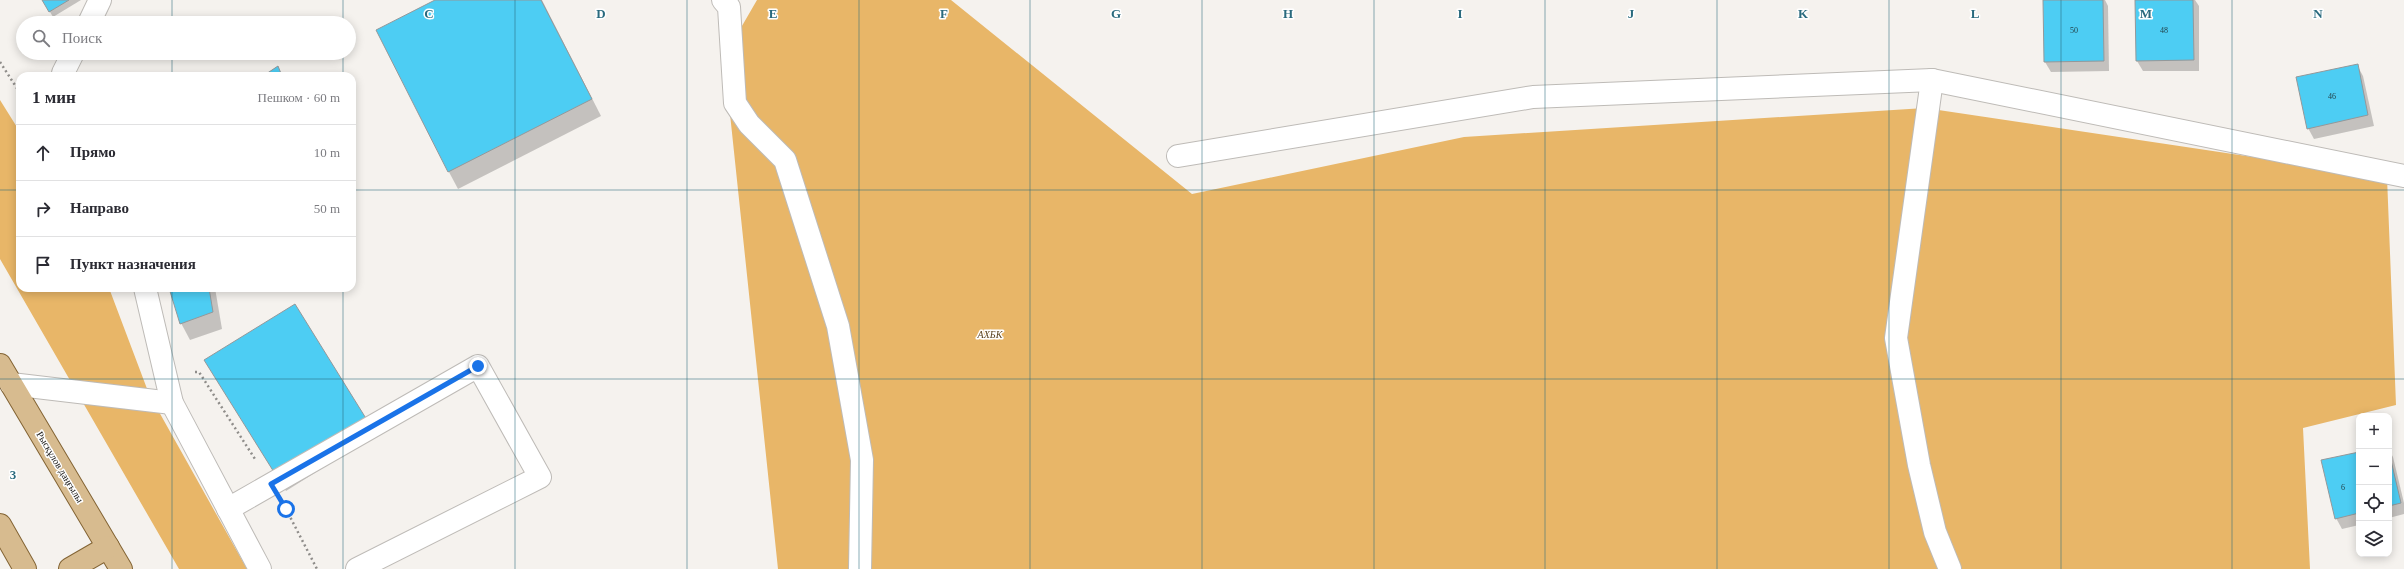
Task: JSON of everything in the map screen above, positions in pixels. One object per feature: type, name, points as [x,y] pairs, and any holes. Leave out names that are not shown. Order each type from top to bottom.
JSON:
[{"type":"main road","name":"Рысқұлов даңғылы","points":[[0,365],[120,569]]},
{"type":"main road","points":[[0,525],[25,569]]},
{"type":"main road","points":[[70,569],[108,547]]},
{"type":"lane","points":[[92,16],[100,0]]},
{"type":"lane","points":[[723,0],[729,7],[735,103],[749,124],[785,160],[838,326],[862,460],[860,569]]},
{"type":"lane","points":[[63,72],[69,60]]},
{"type":"lane","points":[[1178,156],[1533,96],[1932,80],[2404,176]]},
{"type":"lane","points":[[1932,80],[1896,338],[1921,472],[1935,532],[1950,569]]},
{"type":"lane","points":[[146,292],[172,403],[260,569]]},
{"type":"lane","points":[[228,509],[478,366],[540,477],[357,569]]},
{"type":"lane","points":[[11,384],[172,403]]},
{"type":"path","points":[[0,62],[16,87]]},
{"type":"path","points":[[164,370],[199,372],[286,509],[316,569]]},
{"type":"green space","name":"АХБК","points":[[757,0],[951,0],[1192,194],[1464,137],[1925,108],[2387,177],[2396,405],[2364,413],[2356,413],[2356,415],[2303,428],[2310,569],[778,569],[724,57]]},
{"type":"green space","points":[[0,100],[16,126],[16,287],[0,259]]},
{"type":"green space","points":[[19,292],[111,292],[149,394],[247,569],[179,569]]},
{"type":"building","points":[[42,0],[69,0],[49,12]]},
{"type":"building","points":[[435,0],[541,0],[592,99],[448,172],[376,30]]},
{"type":"building","points":[[2043,0],[2103,0],[2104,61],[2044,62]]},
{"type":"building","points":[[2135,0],[2193,0],[2194,60],[2136,61]]},
{"type":"building","points":[[2358,64],[2368,115],[2307,129],[2296,77]]},
{"type":"building","points":[[278,66],[280,72],[269,72]]},
{"type":"building","points":[[170,292],[210,292],[213,312],[180,324]]},
{"type":"building","points":[[295,304],[367,420],[277,477],[204,360]]},
{"type":"building","points":[[2356,453],[2356,514],[2335,519],[2321,460]]},
{"type":"building","points":[[2392,465],[2401,503],[2392,505]]},
{"type":"route","points":[[286,509],[271,484],[478,366]]}]
